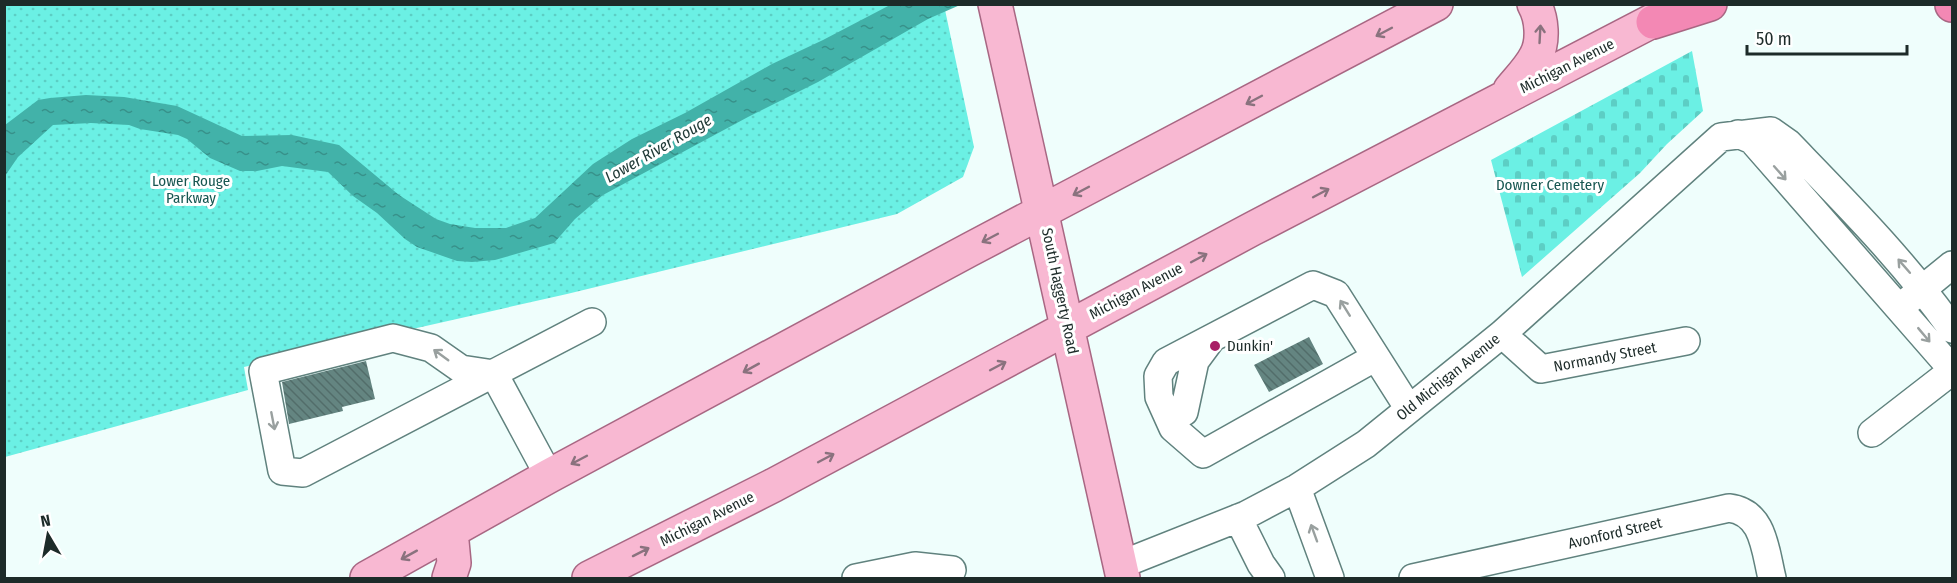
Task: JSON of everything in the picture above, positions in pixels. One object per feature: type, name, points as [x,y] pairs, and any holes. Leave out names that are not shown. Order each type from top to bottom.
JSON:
[{"type":"highway","points":[[1653,22],[1710,4]]},
{"type":"main road","points":[[367,579],[549,476],[1042,211],[1436,4]]},
{"type":"main road","points":[[1506,96],[1537,55],[1540,23],[1534,4]]},
{"type":"main road","name":"Michigan Avenue","points":[[589,579],[774,485],[1506,96],[1684,4]]},
{"type":"main road","name":"South Haggerty Road","points":[[995,6],[1122,572]]},
{"type":"main road","points":[[449,579],[454,562],[451,531]]},
{"type":"street","name":"Old Michigan Avenue","points":[[1122,572],[1298,488],[1366,444],[1502,334],[1721,137],[1771,130],[1788,143],[1886,245],[1953,329]]},
{"type":"street","points":[[1738,134],[1752,140],[1953,370],[1872,433]]},
{"type":"street","points":[[1900,307],[1953,265]]},
{"type":"street","points":[[1373,351],[1203,454],[1173,428],[1160,397],[1158,376],[1166,362],[1313,285],[1336,294],[1373,351],[1409,409]]},
{"type":"street","points":[[494,374],[461,369],[431,348],[393,338],[263,371],[282,471],[303,472],[494,374],[592,322]]},
{"type":"street","name":"Normandy Street","points":[[1502,334],[1541,369],[1686,341]]},
{"type":"street","points":[[1213,337],[1194,362],[1184,412],[1190,422],[1203,431],[1219,428],[1373,351]]},
{"type":"street","points":[[494,374],[549,476]]},
{"type":"street","points":[[1298,488],[1330,579]]},
{"type":"street","name":"Avonford Street","points":[[1413,579],[1729,508],[1746,513],[1758,525],[1772,579]]},
{"type":"street","points":[[1238,518],[1271,579]]},
{"type":"street","points":[[856,579],[915,566],[952,570]]},
{"type":"green space","name":"Lower Rouge Parkway","points":[[5,5],[944,5],[974,147],[963,177],[897,214],[567,294],[244,367],[248,390],[5,457]]},
{"type":"green space","name":"Downer Cemetery","points":[[1692,51],[1703,111],[1640,173],[1522,277],[1491,160]]},
{"type":"water","name":"Lower River Rouge","points":[[890,5],[960,5],[928,19],[818,82],[603,195],[575,219],[554,243],[495,260],[457,261],[417,247],[353,196],[328,172],[282,166],[257,171],[240,171],[210,158],[187,139],[178,135],[129,125],[91,123],[53,125],[18,157],[5,176],[5,125],[38,100],[86,95],[124,97],[177,106],[242,136],[292,135],[339,145],[399,195],[436,219],[475,228],[506,228],[535,218],[593,164],[632,139],[685,113],[772,64]]},
{"type":"building","points":[[1309,337],[1323,364],[1269,392],[1254,365]]},
{"type":"building","points":[[366,361],[375,399],[342,407],[343,411],[289,424],[282,382]]},
{"type":"place","name":"Dunkin'","points":[[1215,346]]}]
